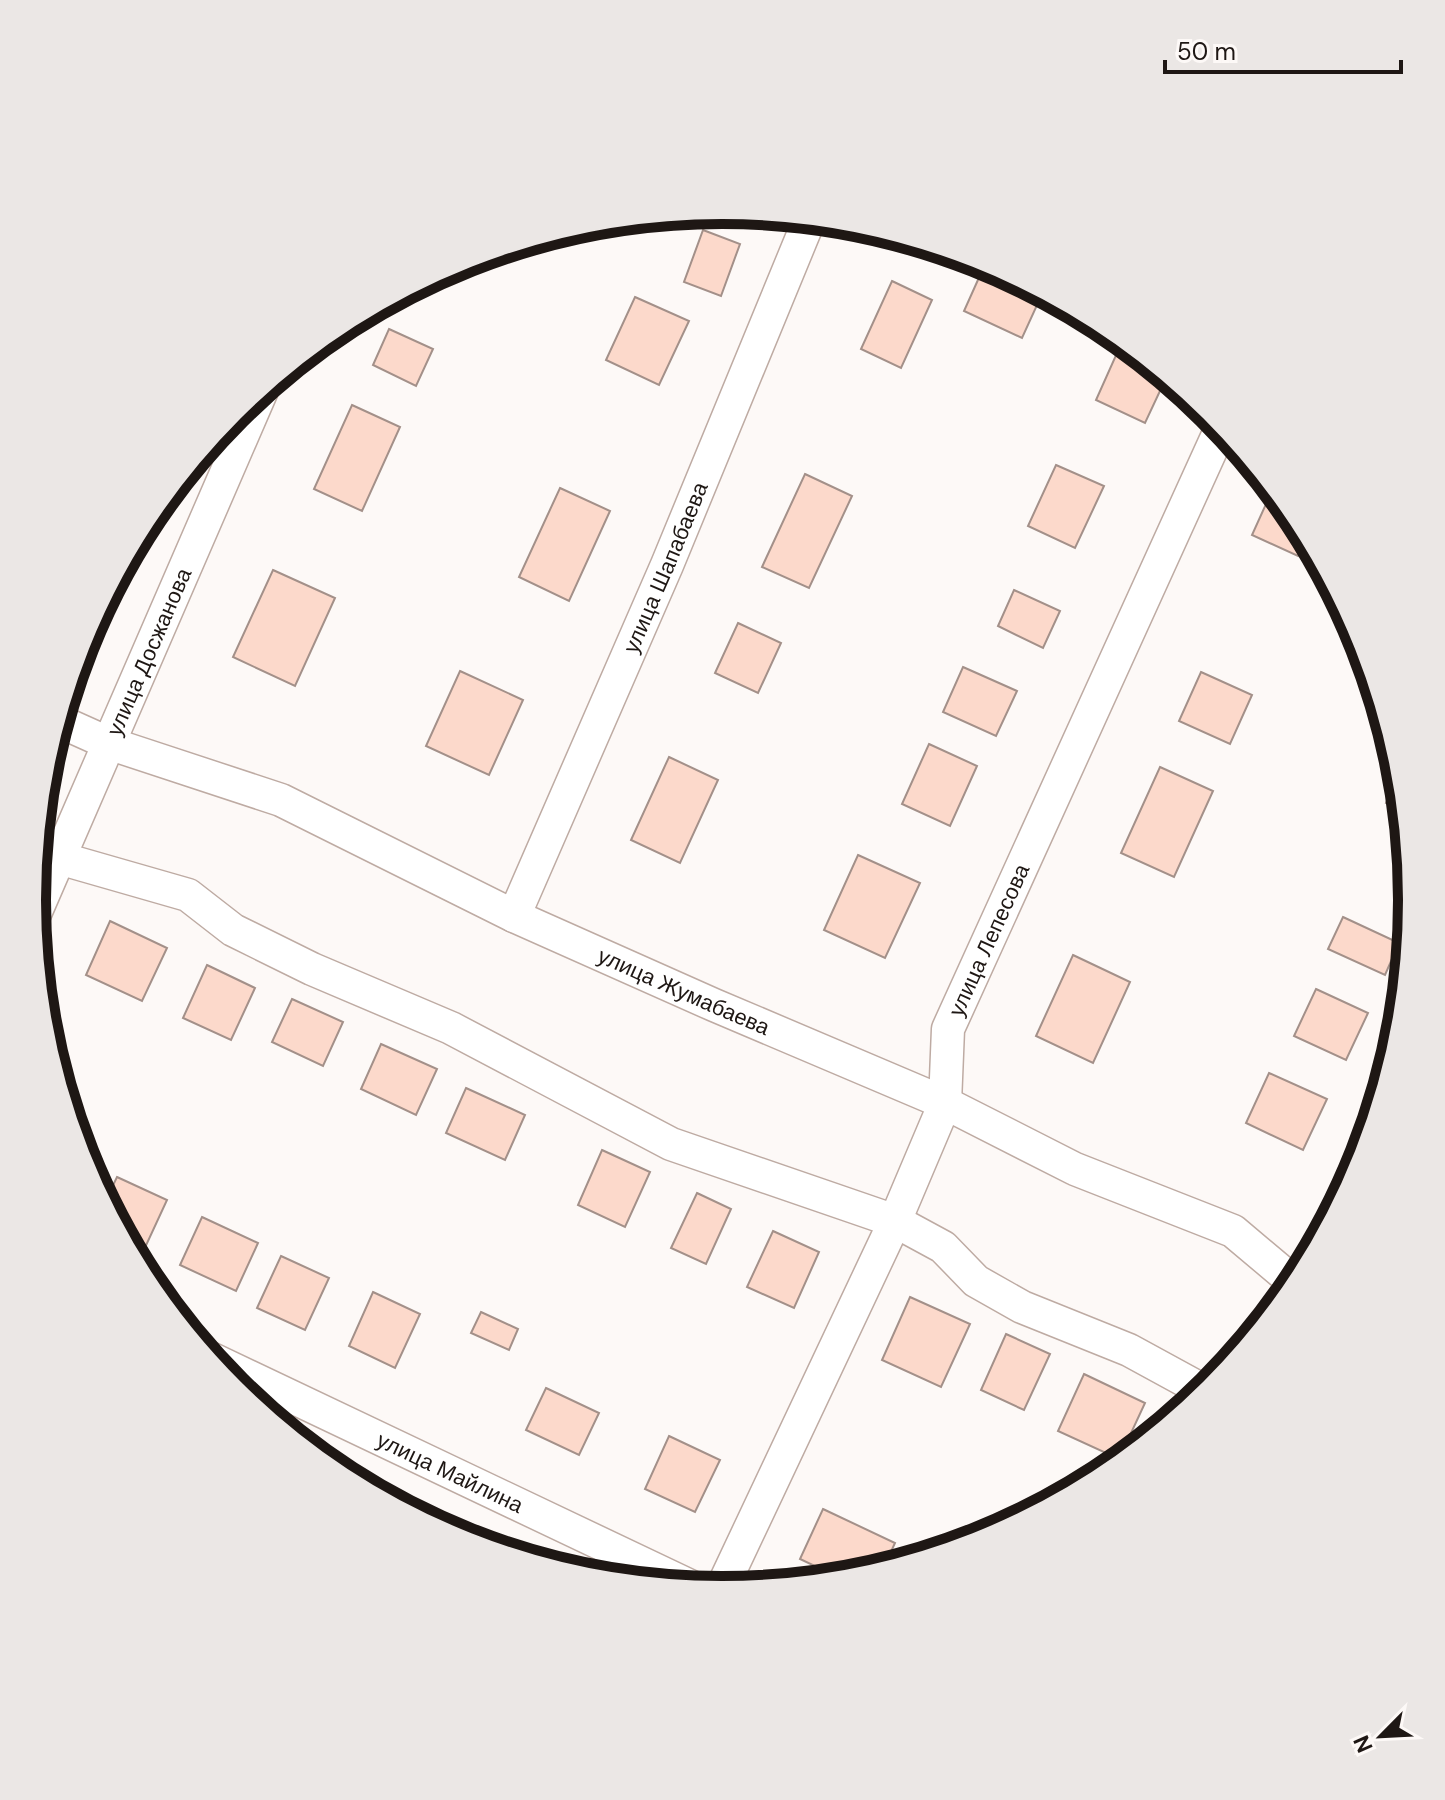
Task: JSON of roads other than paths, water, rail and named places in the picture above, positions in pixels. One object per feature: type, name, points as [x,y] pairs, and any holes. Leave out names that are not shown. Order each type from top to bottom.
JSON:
[{"type":"street","name":"улица Шапабаева","points":[[514,916],[667,565],[806,229]]},
{"type":"street","name":"улица Досжанова","points":[[46,888],[251,415]]},
{"type":"street","name":"улица Лепесова","points":[[728,1576],[895,1221],[945,1103],[948,1029],[1216,438]]},
{"type":"street","name":"улица Жумабаева","points":[[69,725],[108,743],[281,800],[514,916],[945,1103],[1075,1169],[1233,1231],[1286,1275]]},
{"type":"street","points":[[59,858],[188,895],[233,930],[312,969],[451,1028],[671,1144],[895,1221],[943,1247],[976,1281],[1022,1307],[1129,1350],[1194,1385]]},
{"type":"street","name":"улица Майлина","points":[[237,1371],[664,1574]]}]
